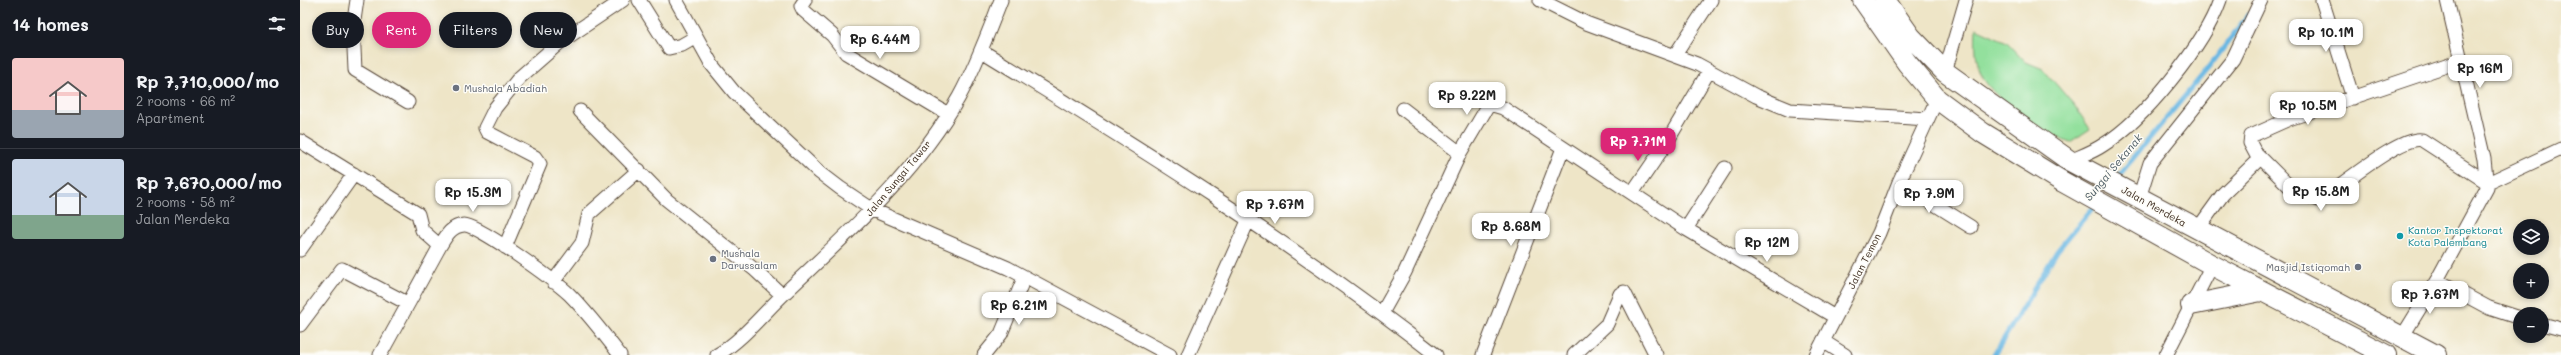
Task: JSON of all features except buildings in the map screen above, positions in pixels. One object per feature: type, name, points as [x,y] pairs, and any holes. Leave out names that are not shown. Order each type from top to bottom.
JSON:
[{"type":"main road","points":[[1863,0],[1907,63],[1937,99],[1983,133],[2063,182],[2212,265],[2384,354],[2402,337]]},
{"type":"main road","name":"Jalan Merdeka","points":[[1885,0],[1911,37],[1945,72],[2076,164],[2197,230],[2436,355]]},
{"type":"main road","points":[[2191,305],[2261,291]]},
{"type":"street","points":[[357,0],[353,27],[355,70],[408,102]]},
{"type":"street","points":[[505,247],[540,164],[535,157],[487,132],[487,124],[504,94],[520,78],[560,43],[623,0]]},
{"type":"street","points":[[639,0],[669,48],[682,46],[696,37]]},
{"type":"street","points":[[676,0],[712,65],[739,97],[819,172],[874,210],[1008,268],[1170,355]]},
{"type":"street","points":[[804,0],[801,6],[802,10],[832,34],[846,53],[948,114]]},
{"type":"street","name":"Jalan Sungai Tawar","points":[[717,355],[751,326],[782,295],[874,210],[929,142],[948,114],[982,51],[1001,0]]},
{"type":"street","points":[[1540,0],[1586,23],[1675,55],[1756,96],[1790,110],[1927,119]]},
{"type":"street","points":[[1675,55],[1711,0]]},
{"type":"street","points":[[1945,72],[1966,0]]},
{"type":"street","points":[[2076,164],[2103,146],[2120,132],[2164,89],[2208,27],[2220,0]]},
{"type":"street","points":[[2132,194],[2150,163],[2233,59],[2261,0]]},
{"type":"street","points":[[2322,0],[2353,98]]},
{"type":"street","points":[[2402,337],[2437,280],[2485,194],[2488,183],[2446,0]]},
{"type":"street","points":[[982,51],[1096,120],[1248,221],[1382,313],[1436,355]]},
{"type":"street","points":[[2461,61],[2289,119],[2249,138],[2252,147],[2257,154],[2293,190],[2319,200],[2390,150],[2415,138],[2422,140],[2488,183]]},
{"type":"street","points":[[1632,193],[1667,142],[1709,71]]},
{"type":"street","name":"Jalan Temon","points":[[1816,355],[1879,233],[1899,182],[1937,99]]},
{"type":"street","points":[[1382,313],[1405,272],[1460,153],[1488,106],[1493,104],[1686,229],[1835,317]]},
{"type":"street","points":[[1403,109],[1460,153]]},
{"type":"street","points":[[580,111],[639,170],[666,200],[755,270],[782,295]]},
{"type":"street","points":[[300,141],[418,214],[422,230],[440,246]]},
{"type":"street","points":[[1483,355],[1563,148]]},
{"type":"street","points":[[2488,183],[2561,148]]},
{"type":"street","points":[[2197,230],[2223,194],[2256,162],[2257,154]]},
{"type":"street","points":[[1686,229],[1725,168]]},
{"type":"street","points":[[553,282],[582,243],[589,214],[639,170]]},
{"type":"street","points":[[300,250],[354,174]]},
{"type":"street","points":[[1899,182],[1971,227]]},
{"type":"street","points":[[1188,355],[1248,221]]},
{"type":"street","points":[[380,355],[407,303],[440,246],[453,228],[469,225],[483,231],[553,282],[573,299],[620,355]]},
{"type":"street","points":[[2166,355],[2212,265]]},
{"type":"street","points":[[302,319],[342,269],[407,303]]},
{"type":"street","points":[[984,355],[1001,334],[1023,277]]},
{"type":"street","points":[[2437,280],[2489,308],[2513,316]]},
{"type":"street","points":[[1574,355],[1607,324],[1620,294],[1624,292],[1656,355]]},
{"type":"street","points":[[2549,326],[2561,329]]},
{"type":"street","points":[[1823,341],[1845,355]]},
{"type":"green space","points":[[1976,28],[2007,42],[2026,62],[2043,69],[2074,105],[2090,129],[2070,142],[2033,123],[2007,104],[1987,84],[1981,74],[1976,51]]},
{"type":"waterway","name":"Sungai Sekanak","points":[[2115,180],[2210,66],[2248,15]]},
{"type":"waterway","name":"Sungai Sekanak","points":[[1994,355],[2057,251],[2095,205]]},
{"type":"place","name":"Mushala Abadiah","points":[[456,88]]},
{"type":"place","name":"Kantor Inspektorat Kota Palembang","points":[[2400,236]]},
{"type":"place","name":"Mushala Darussalam","points":[[713,259]]},
{"type":"place","name":"Masjid Istiqomah","points":[[2358,267]]}]
